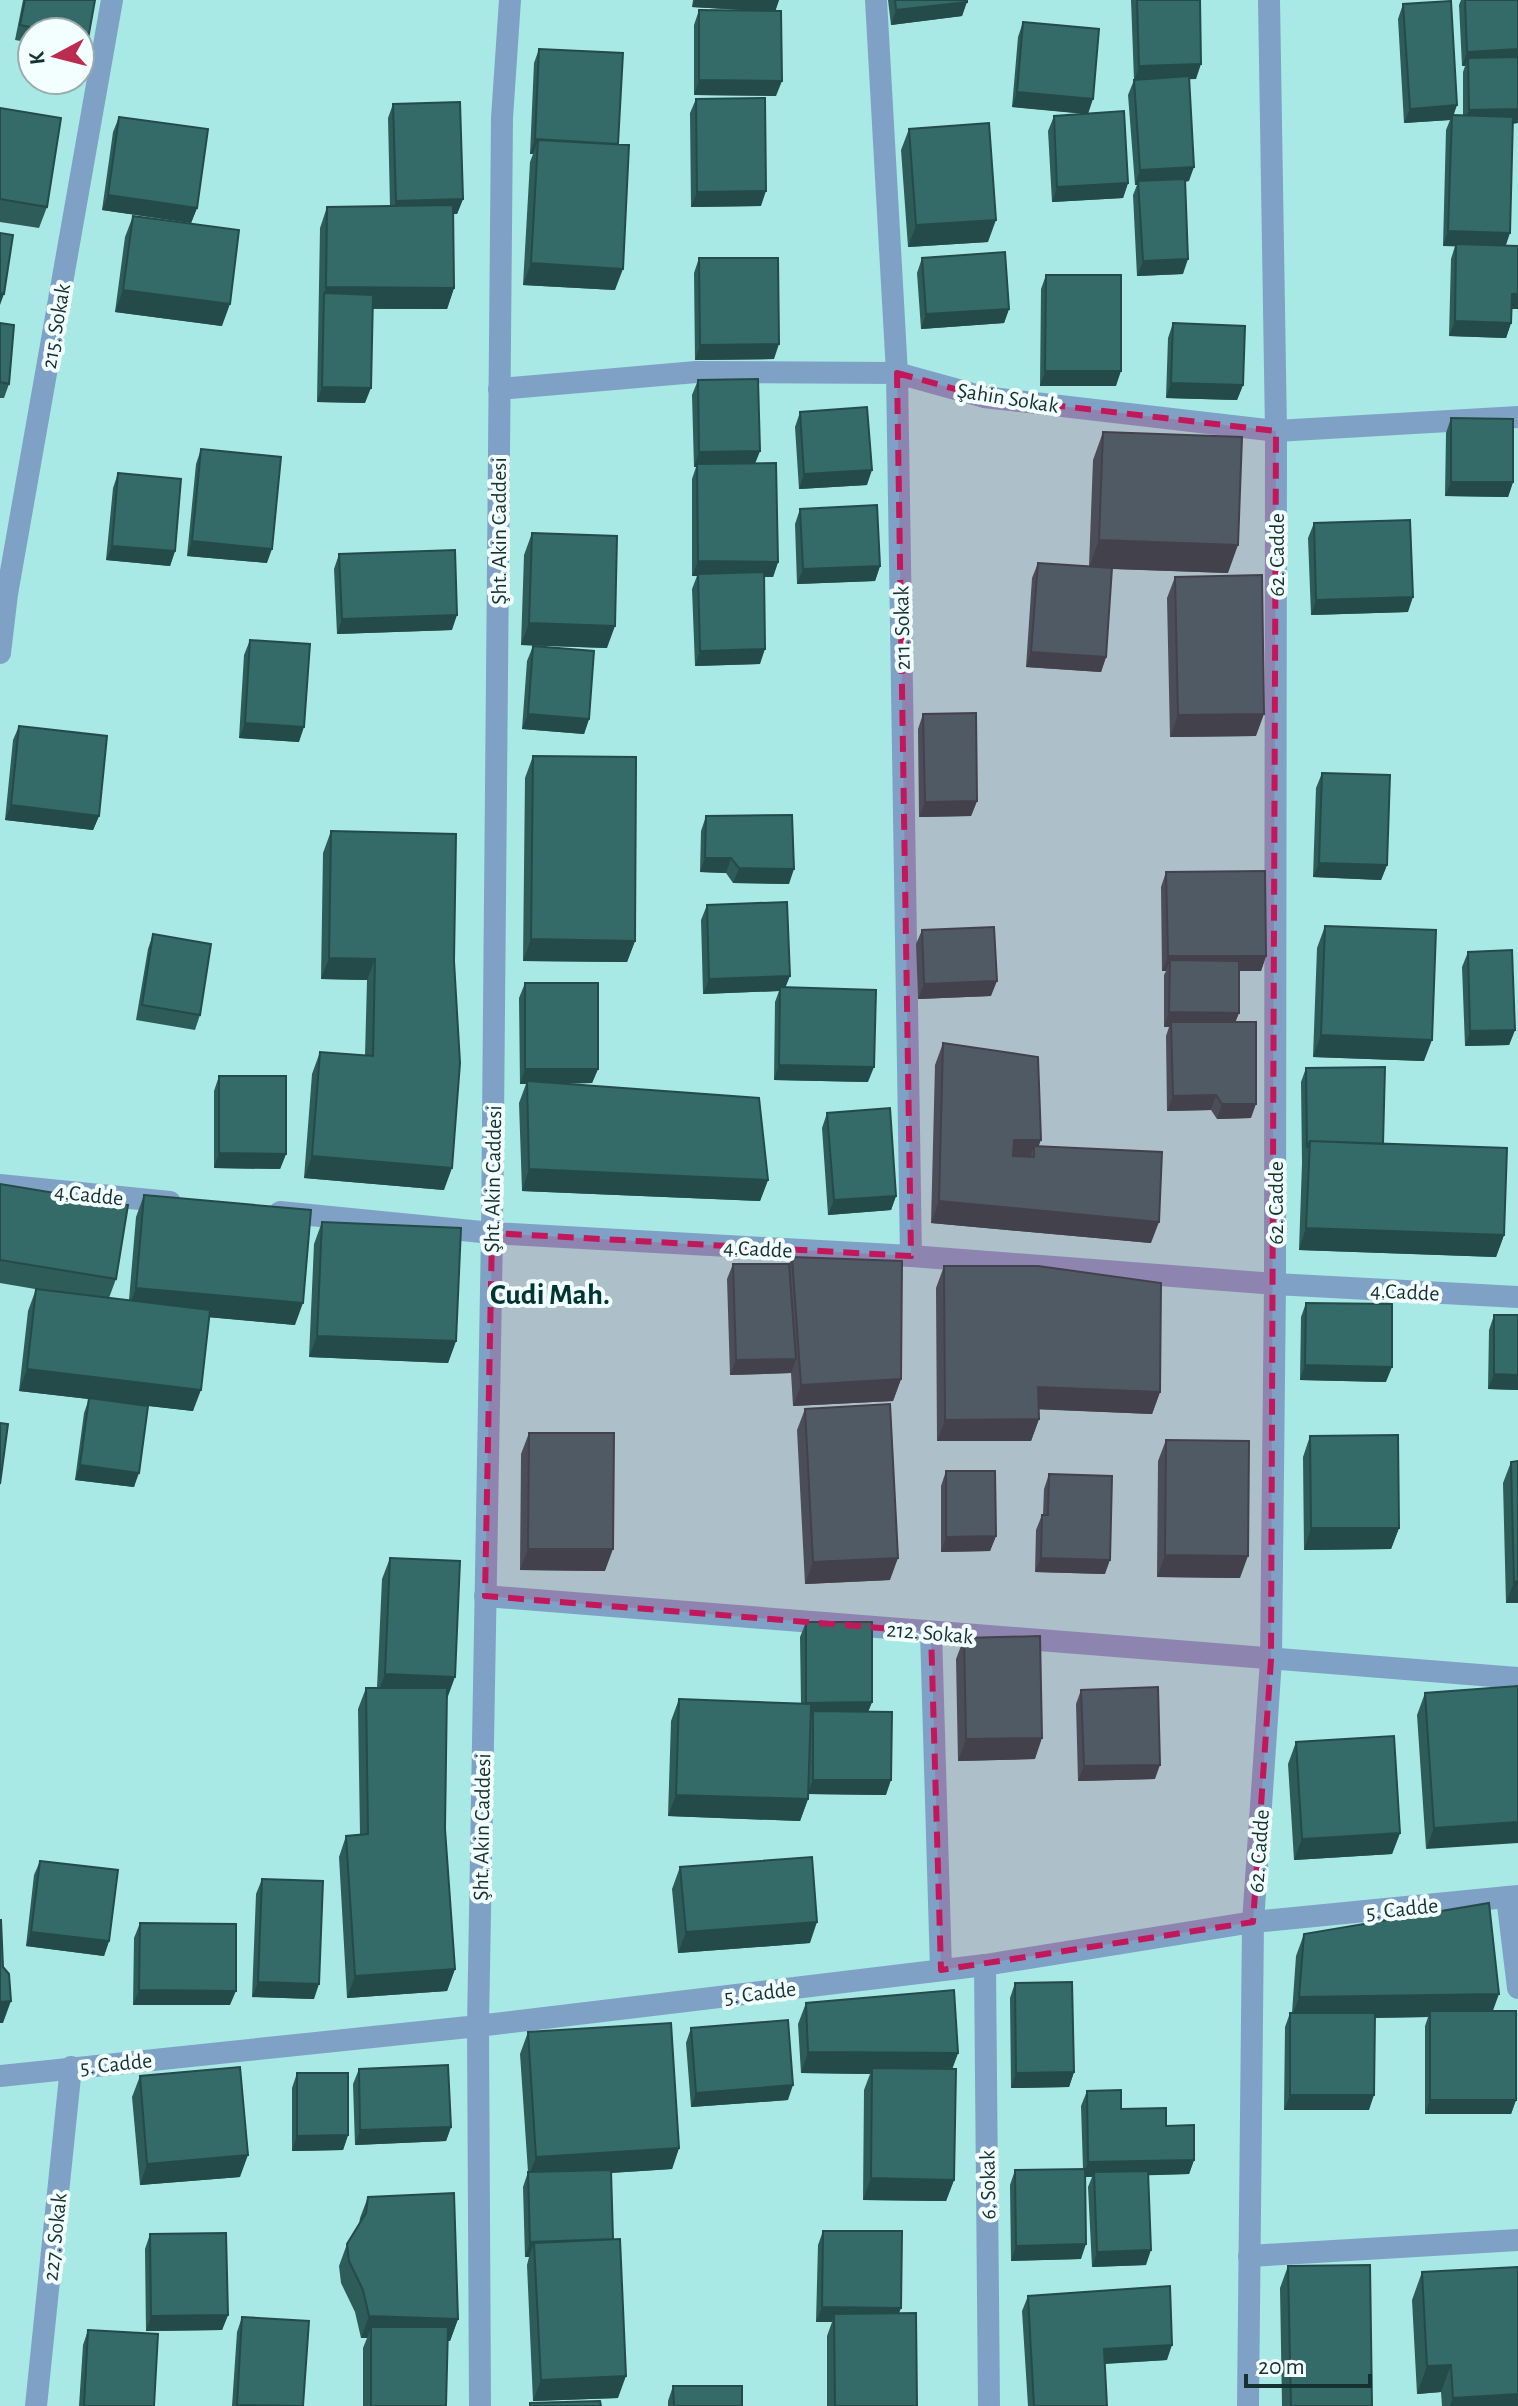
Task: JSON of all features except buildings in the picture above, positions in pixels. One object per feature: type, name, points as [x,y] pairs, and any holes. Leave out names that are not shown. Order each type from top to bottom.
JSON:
[{"type":"street","name":"215. Sokak","points":[[0,653],[7,594],[112,0]]},
{"type":"street","name":"Şht. Akin Caddesi","points":[[480,2406],[478,2026],[492,1233],[502,118],[510,0]]},
{"type":"street","name":"211. Sokak","points":[[876,0],[897,373],[911,1256]]},
{"type":"street","name":"62. Cadde","points":[[1248,2406],[1253,1922],[1271,1660],[1275,1284],[1276,431],[1269,0]]},
{"type":"street","name":"Şahin Sokak","points":[[499,389],[696,372],[897,373],[984,397],[1276,431],[1518,417]]},
{"type":"street","name":"4.Cadde","points":[[0,1185],[190,1204]]},
{"type":"street","name":"4.Cadde","points":[[254,1210],[492,1233],[911,1256],[1275,1284],[1518,1297]]},
{"type":"street","name":"212. Sokak","points":[[485,1596],[1518,1678]]},
{"type":"street","points":[[931,1632],[941,1970]]},
{"type":"street","points":[[1513,1897],[1518,1988]]},
{"type":"street","name":"5. Cadde","points":[[0,2076],[478,2026],[985,1965],[1253,1922],[1513,1897]]},
{"type":"street","name":"6. Sokak","points":[[985,1965],[989,2406]]},
{"type":"street","name":"227. Sokak","points":[[36,2406],[71,2067]]},
{"type":"street","points":[[1249,2256],[1518,2240]]},
{"type":"highlighted area","points":[[897,373],[984,397],[1276,431],[1271,1660],[1253,1922],[941,1970],[931,1632],[485,1596],[492,1233],[911,1256]]},
{"type":"district","name":"Cudi Mah.","points":[[550,1294]]}]
